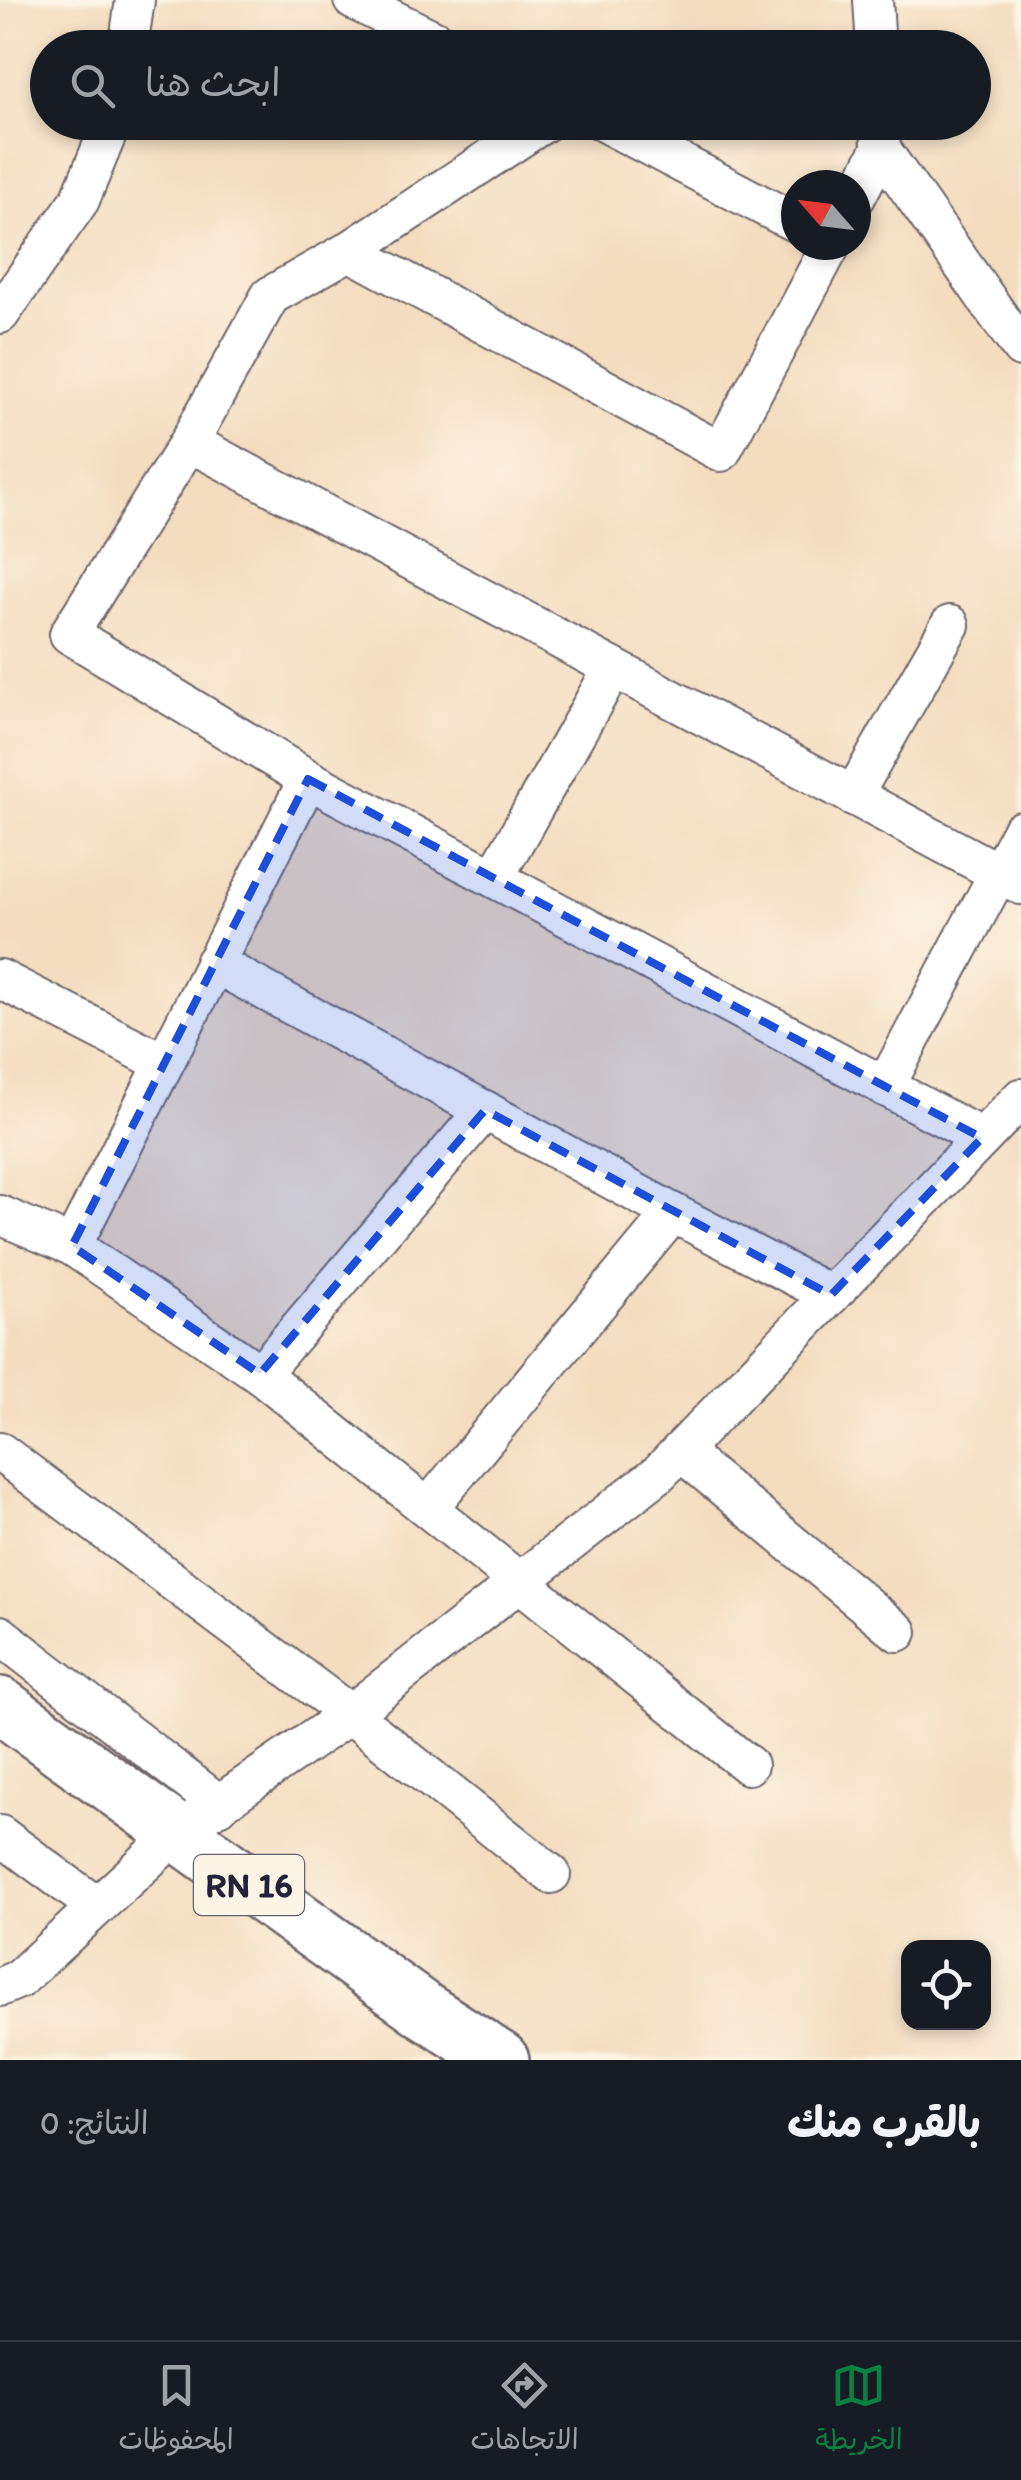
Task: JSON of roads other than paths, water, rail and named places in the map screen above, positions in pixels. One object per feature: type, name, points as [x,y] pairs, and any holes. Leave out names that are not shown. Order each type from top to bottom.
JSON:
[{"type":"main road","name":"RN 16","points":[[0,1705],[198,1819],[422,2009],[500,2060]]},
{"type":"street","points":[[131,30],[135,0]]},
{"type":"street","points":[[353,0],[414,30]]},
{"type":"street","points":[[868,2],[873,30]]},
{"type":"street","points":[[0,314],[80,200],[105,140]]},
{"type":"street","points":[[518,140],[349,251],[270,296],[189,442],[69,634],[308,779],[982,1138]]},
{"type":"street","points":[[637,140],[781,215]]},
{"type":"street","points":[[867,170],[878,140]]},
{"type":"street","points":[[883,140],[1021,348]]},
{"type":"street","points":[[349,251],[721,452],[823,260]]},
{"type":"street","points":[[189,442],[1009,878]]},
{"type":"street","points":[[854,796],[950,626]]},
{"type":"street","points":[[494,878],[613,668]]},
{"type":"street","points":[[72,1246],[308,779]]},
{"type":"street","points":[[885,1086],[1009,878],[1021,831]]},
{"type":"street","points":[[214,963],[673,1213],[831,1294]]},
{"type":"street","points":[[0,980],[164,1063]]},
{"type":"street","points":[[0,1987],[19,1979],[96,1906],[198,1819],[350,1714],[658,1474],[1021,1098]]},
{"type":"street","points":[[260,1374],[484,1110]]},
{"type":"street","points":[[428,1508],[673,1213]]},
{"type":"street","points":[[0,1215],[72,1246],[260,1374],[748,1765]]},
{"type":"street","points":[[680,1451],[898,1632]]},
{"type":"street","points":[[0,1452],[350,1714],[551,1874]]},
{"type":"street","points":[[0,1634],[198,1819]]},
{"type":"street","points":[[0,1835],[96,1906]]}]
